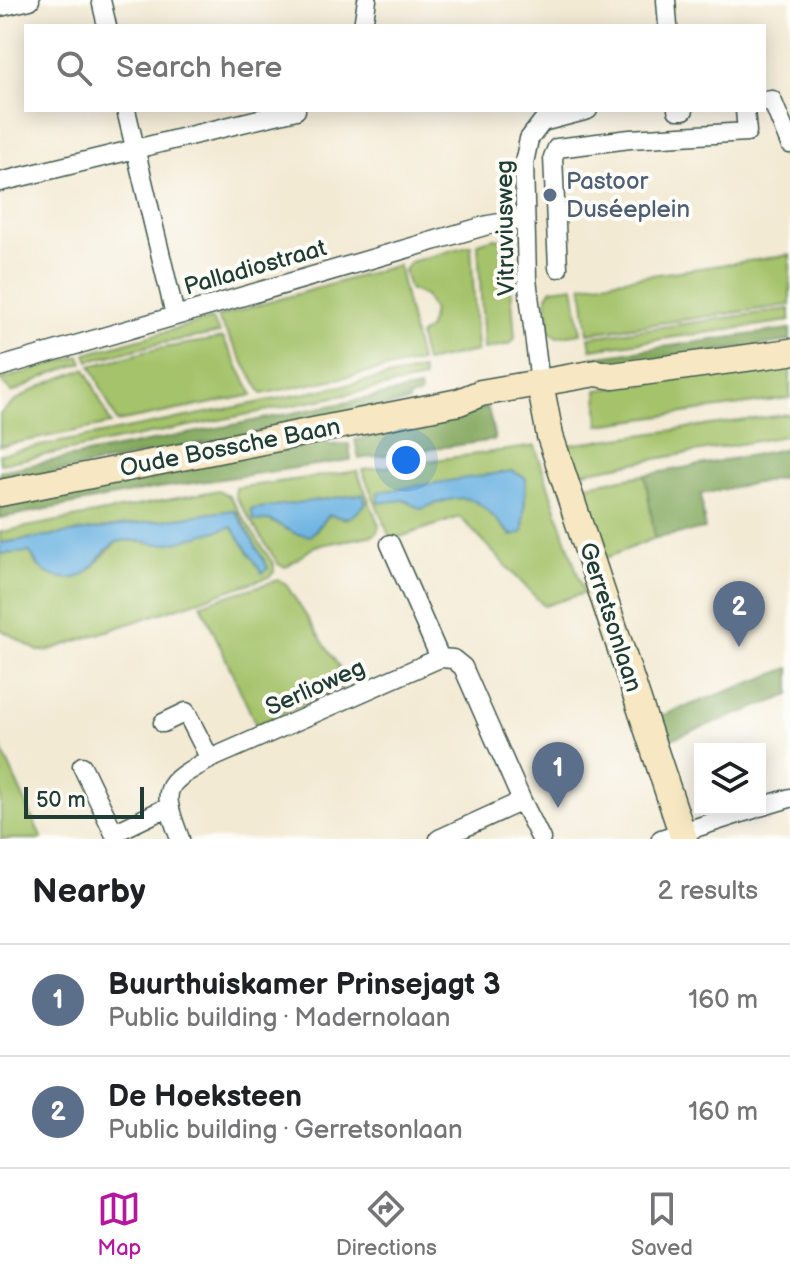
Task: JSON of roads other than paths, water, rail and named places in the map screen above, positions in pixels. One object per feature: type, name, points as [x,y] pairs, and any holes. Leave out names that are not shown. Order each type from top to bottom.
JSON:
[{"type":"street","points":[[0,7],[30,0]]},
{"type":"street","points":[[101,0],[107,24]]},
{"type":"street","points":[[363,24],[367,0]]},
{"type":"street","points":[[666,0],[668,24]]},
{"type":"street","points":[[766,101],[772,100],[790,144]]},
{"type":"street","points":[[126,112],[175,315]]},
{"type":"street","points":[[0,182],[288,112]]},
{"type":"street","name":"Vitruviusweg","points":[[541,389],[527,279],[524,163],[529,139],[542,122],[580,112]]},
{"type":"street","points":[[558,268],[553,157],[557,148],[630,139],[747,132],[745,112]]},
{"type":"street","name":"Palladiostraat","points":[[0,367],[488,225],[524,219]]},
{"type":"street","name":"Oude Bossche Baan","points":[[0,493],[459,402],[484,405],[541,389],[598,384],[613,376],[790,352]]},
{"type":"street","name":"Gerretsonlaan","points":[[541,389],[550,436],[676,837]]},
{"type":"street","points":[[390,544],[440,658],[453,659],[463,667],[541,839]]},
{"type":"street","name":"Serlioweg","points":[[168,807],[168,793],[180,776],[210,759],[440,658]]},
{"type":"street","points":[[163,723],[186,712],[210,759]]},
{"type":"street","points":[[82,766],[114,833],[168,807],[180,839]]},
{"type":"street","points":[[766,805],[790,798]]},
{"type":"street","points":[[439,839],[522,801]]},
{"type":"street","points":[[676,837],[737,815]]},
{"type":"water","points":[[512,471],[526,478],[523,532],[513,536],[473,500],[453,499],[421,509],[404,500],[379,503],[378,492]]},
{"type":"water","points":[[363,494],[366,503],[357,513],[350,517],[329,515],[310,536],[296,534],[270,520],[254,521],[251,509]]},
{"type":"water","points":[[233,510],[268,568],[262,573],[232,527],[165,544],[122,541],[107,549],[90,570],[73,578],[47,573],[30,552],[0,554],[0,543]]},
{"type":"place","name":"Pastoor Duséeplein","points":[[550,195]]},
{"type":"place","name":"De Hoeksteen","points":[[739,647]]},
{"type":"place","name":"Buurthuiskamer Prinsejagt 3","points":[[558,808]]}]
